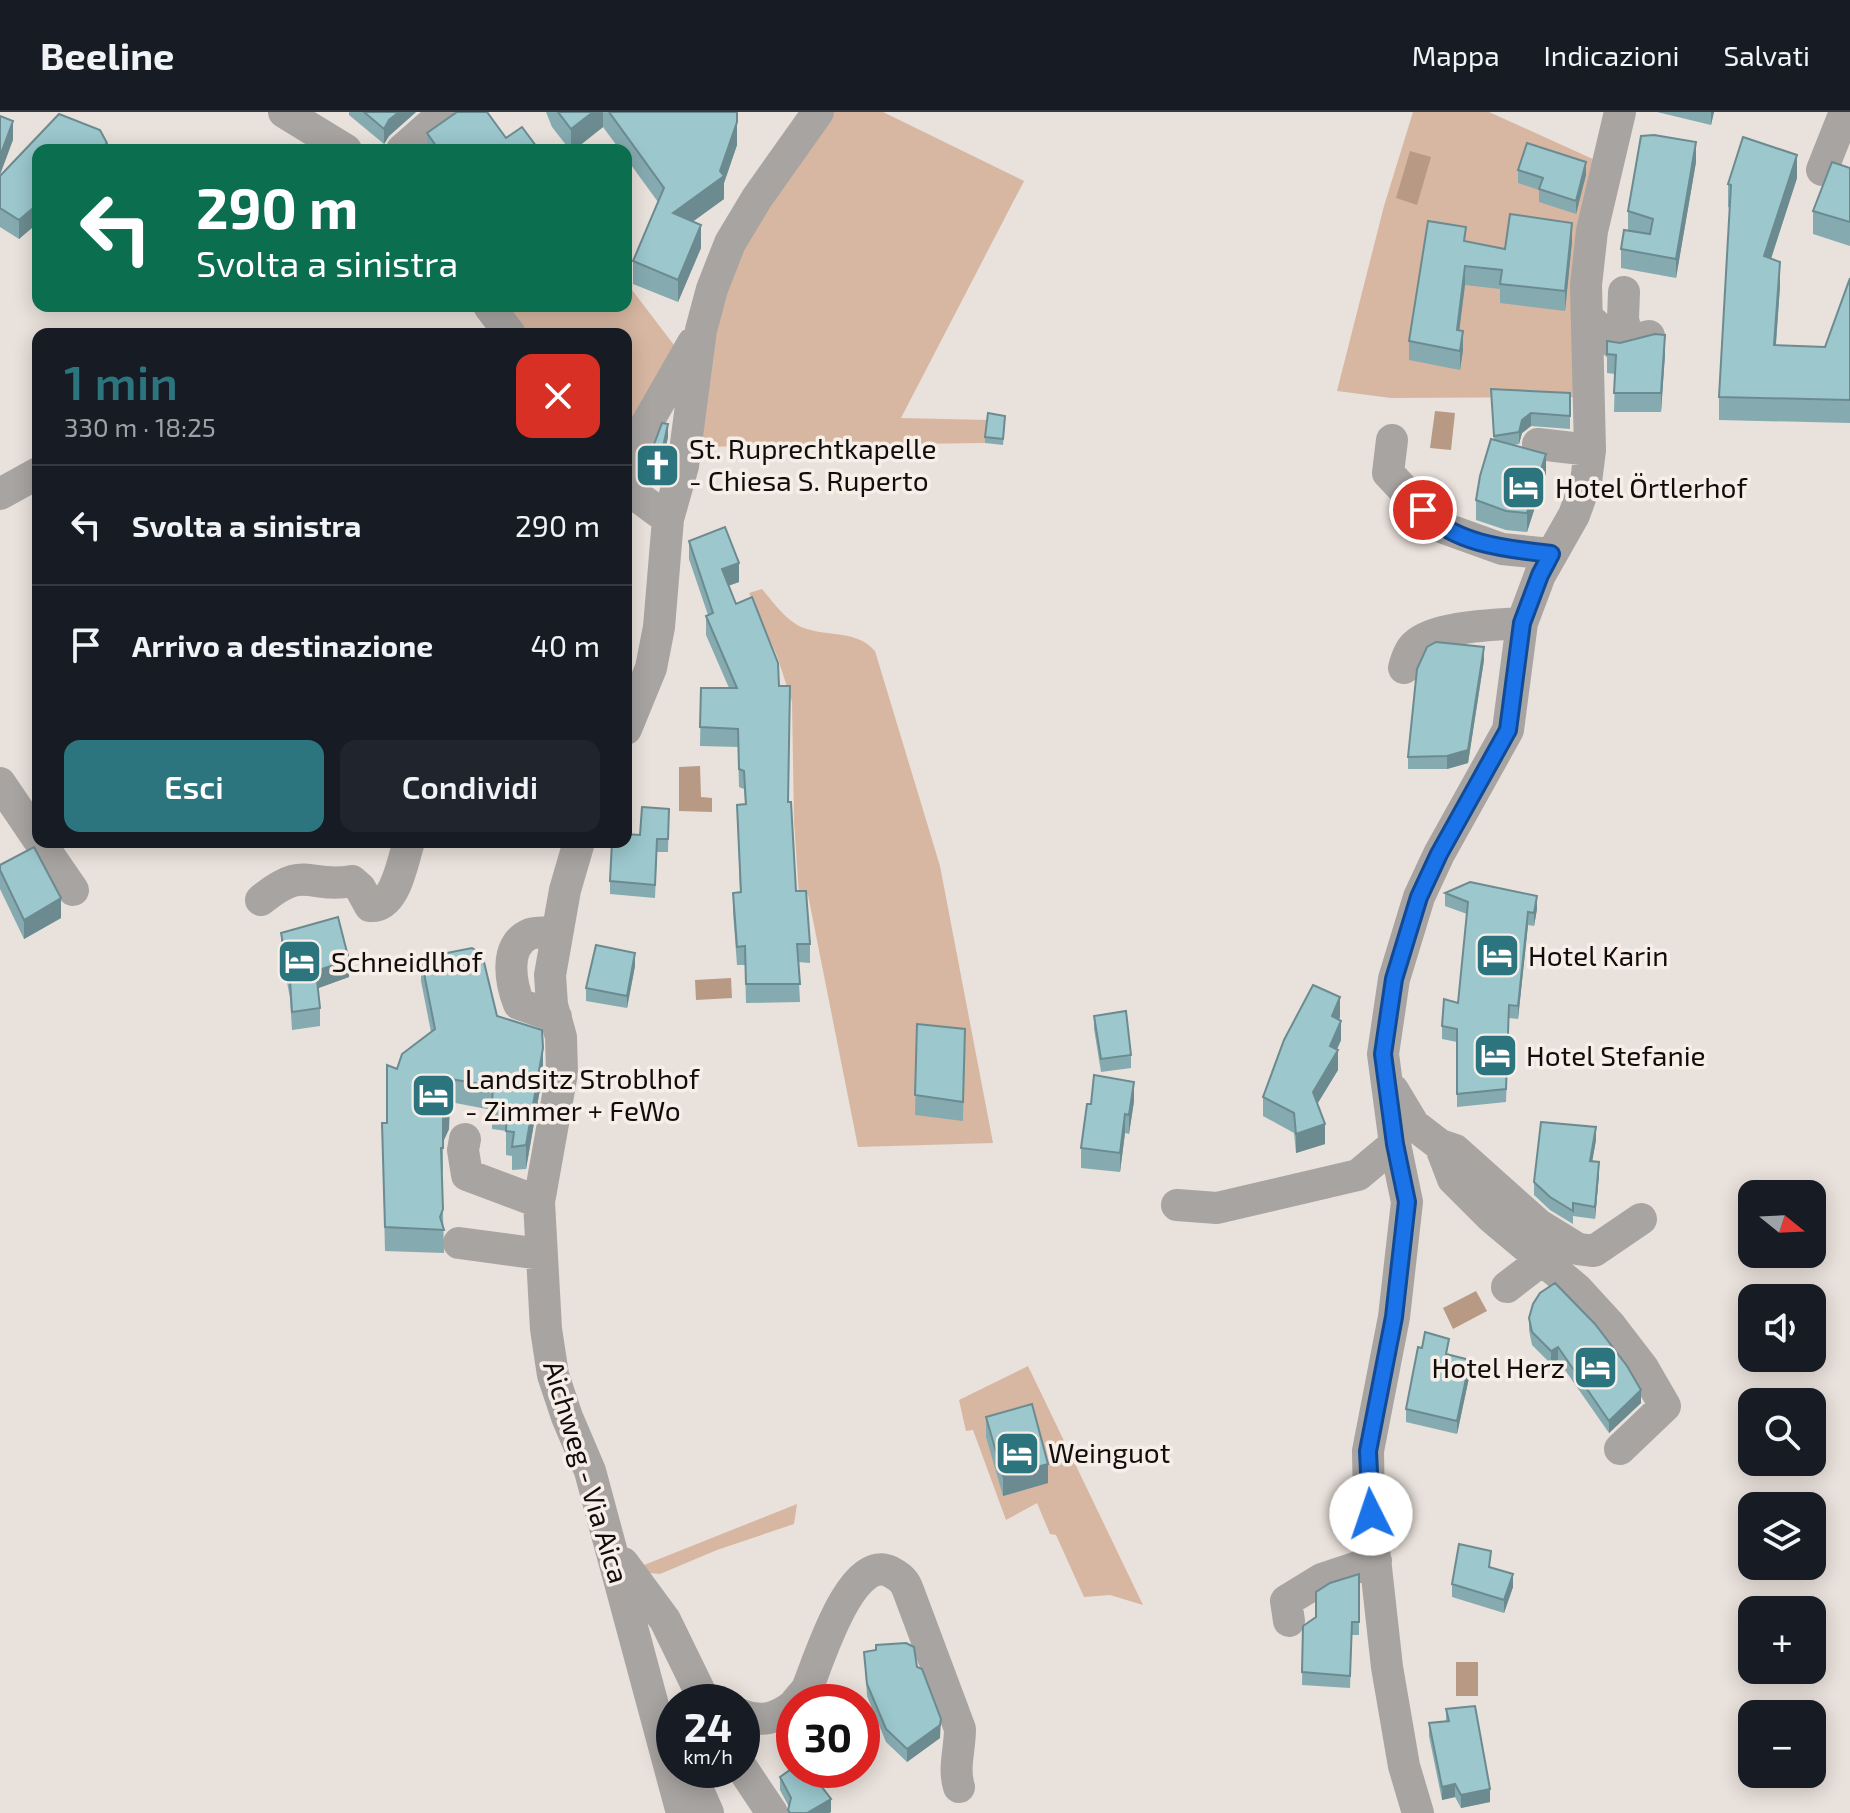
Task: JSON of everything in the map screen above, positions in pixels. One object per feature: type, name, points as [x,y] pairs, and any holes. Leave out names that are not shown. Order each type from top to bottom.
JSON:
[{"type":"street","points":[[284,112],[336,144]]},
{"type":"street","points":[[409,144],[445,112]]},
{"type":"street","points":[[632,713],[653,656],[659,627],[668,519],[683,466],[701,330],[712,289],[730,243],[791,147],[818,112]]},
{"type":"street","points":[[1418,1813],[1404,1766],[1387,1667],[1371,1514],[1368,1451],[1394,1317],[1407,1202],[1395,1144],[1383,1054],[1392,992],[1419,897],[1439,854],[1508,730],[1522,623],[1540,575],[1574,515],[1586,482],[1590,450],[1586,285],[1592,231],[1620,112]]},
{"type":"street","points":[[1822,170],[1845,112]]},
{"type":"street","points":[[1587,317],[1616,344],[1638,338],[1623,319],[1624,292]]},
{"type":"street","points":[[632,461],[642,432],[701,330]]},
{"type":"street","points":[[1392,440],[1388,473],[1438,526],[1502,549],[1551,554]]},
{"type":"street","points":[[1538,444],[1590,450]]},
{"type":"street","points":[[0,494],[32,476]]},
{"type":"street","points":[[632,492],[668,519]]},
{"type":"street","points":[[1404,668],[1412,646],[1428,636],[1522,623]]},
{"type":"street","points":[[0,783],[32,830]]},
{"type":"street","points":[[44,848],[73,890]]},
{"type":"street","points":[[261,900],[292,879],[352,881],[360,888],[370,906],[378,907],[390,898],[407,848]]},
{"type":"street","name":"Aichweg - Via Aica","points":[[578,848],[550,975],[561,1037],[562,1073],[539,1202],[546,1329],[553,1375],[590,1471],[656,1702]]},
{"type":"street","points":[[1386,1076],[1414,1125],[1440,1145],[1455,1150],[1539,1225],[1578,1249],[1594,1251],[1641,1219]]},
{"type":"street","points":[[465,1139],[463,1150],[467,1175],[539,1202]]},
{"type":"street","points":[[1177,1205],[1217,1208],[1358,1175],[1395,1144]]},
{"type":"street","points":[[1440,1145],[1453,1179],[1491,1217],[1577,1289],[1643,1368],[1665,1406],[1620,1449]]},
{"type":"street","points":[[459,1243],[541,1254]]},
{"type":"street","points":[[1507,1287],[1542,1260]]},
{"type":"street","points":[[610,1544],[665,1620],[696,1684]]},
{"type":"street","points":[[1289,1621],[1286,1601],[1322,1579],[1376,1561]]},
{"type":"street","points":[[809,1684],[848,1594],[861,1578],[875,1570],[887,1570],[900,1577],[908,1590],[960,1729],[955,1774],[959,1787]]},
{"type":"street","points":[[689,1669],[705,1684]]},
{"type":"street","name":"Aichweg - Via Aica","points":[[678,1788],[682,1813]]},
{"type":"street","points":[[694,1788],[708,1813]]},
{"type":"street","points":[[755,1788],[772,1813]]},
{"type":"shaded area","points":[[816,112],[883,112],[1024,181],[901,418],[988,420],[985,443],[685,447],[701,330]]},
{"type":"shaded area","points":[[1413,112],[1489,112],[1606,165],[1588,397],[1391,398],[1337,391],[1384,206]]},
{"type":"shaded area","points":[[1410,151],[1431,157],[1417,205],[1396,198]]},
{"type":"shaded area","points":[[632,290],[677,349],[632,425],[632,328],[517,328],[506,312],[632,312]]},
{"type":"shaded area","points":[[1435,411],[1455,413],[1451,450],[1430,448]]},
{"type":"shaded area","points":[[762,589],[781,612],[798,625],[860,640],[875,651],[940,866],[993,1143],[858,1147],[808,895],[799,895],[792,702],[777,656],[749,593]]},
{"type":"shaded area","points":[[700,766],[701,797],[712,798],[712,812],[679,811],[679,767]]},
{"type":"shaded area","points":[[731,978],[732,998],[696,1000],[695,980]]},
{"type":"shaded area","points":[[1476,1291],[1487,1311],[1453,1329],[1443,1308]]},
{"type":"shaded area","points":[[1028,1366],[1143,1605],[1110,1595],[1084,1597],[1056,1535],[1050,1534],[1037,1503],[1006,1520],[973,1430],[966,1431],[959,1400]]},
{"type":"shaded area","points":[[797,1504],[794,1524],[717,1550],[660,1574],[629,1571]]},
{"type":"shaded area","points":[[1456,1662],[1478,1662],[1478,1696],[1456,1696]]},
{"type":"building","points":[[364,112],[399,112],[384,129]]},
{"type":"building","points":[[457,112],[487,112],[506,138],[522,127],[535,144],[435,144],[427,133]]},
{"type":"building","points":[[558,112],[593,112],[571,129]]},
{"type":"building","points":[[609,112],[737,112],[737,122],[720,171],[724,176],[673,213],[701,225],[678,280],[633,261],[664,188]]},
{"type":"building","points":[[59,114],[100,130],[107,143],[32,144],[32,209],[19,220],[0,208],[0,176]]},
{"type":"building","points":[[0,116],[13,121],[0,156]]},
{"type":"building","points":[[1654,135],[1696,142],[1676,259],[1621,249],[1624,230],[1650,234],[1653,219],[1628,211],[1641,136]]},
{"type":"building","points":[[1743,137],[1797,155],[1764,256],[1780,262],[1774,345],[1825,347],[1850,278],[1850,400],[1719,397],[1731,185],[1728,184]]},
{"type":"building","points":[[1527,143],[1586,162],[1576,201],[1539,189],[1543,178],[1518,170]]},
{"type":"building","points":[[1832,162],[1850,168],[1850,222],[1813,211]]},
{"type":"building","points":[[1510,214],[1572,223],[1565,291],[1500,284],[1502,270],[1465,266],[1457,330],[1463,331],[1460,351],[1409,341],[1428,221],[1466,227],[1464,241],[1505,249]]},
{"type":"building","points":[[1655,334],[1665,335],[1661,393],[1614,393],[1616,355],[1607,354],[1607,341],[1620,343]]},
{"type":"building","points":[[1491,389],[1570,393],[1570,416],[1531,413],[1522,420],[1519,432],[1494,436]]},
{"type":"building","points":[[988,413],[1005,416],[1003,439],[985,437]]},
{"type":"building","points":[[662,423],[668,424],[657,474],[646,466]]},
{"type":"building","points":[[1491,439],[1546,454],[1527,513],[1506,511],[1476,500]]},
{"type":"building","points":[[725,527],[739,563],[722,569],[736,604],[752,597],[778,663],[779,686],[790,686],[788,802],[791,802],[796,891],[806,891],[810,944],[797,944],[800,984],[746,984],[745,946],[737,947],[733,893],[741,892],[737,805],[746,804],[744,771],[739,769],[738,729],[700,727],[701,688],[737,688],[706,616],[713,613],[689,541]]},
{"type":"building","points":[[1436,642],[1484,647],[1468,750],[1447,756],[1408,757],[1417,669],[1427,647]]},
{"type":"building","points":[[642,807],[669,809],[668,839],[657,839],[655,885],[610,881],[612,848],[632,848],[632,834],[640,835]]},
{"type":"building","points":[[35,848],[61,898],[24,920],[0,865]]},
{"type":"building","points":[[1470,882],[1537,896],[1534,913],[1528,912],[1518,1006],[1509,1005],[1506,1089],[1457,1094],[1457,1029],[1442,1026],[1444,999],[1458,1003],[1468,902],[1445,893]]},
{"type":"building","points":[[338,917],[349,960],[316,971],[320,1008],[292,1012],[290,980],[281,933]]},
{"type":"building","points":[[596,945],[635,953],[627,996],[586,988]]},
{"type":"building","points":[[472,948],[482,954],[497,1016],[542,1030],[543,1048],[526,1145],[512,1147],[514,1132],[506,1131],[507,1108],[492,1105],[493,1086],[450,1079],[449,1106],[443,1118],[441,1148],[443,1209],[440,1217],[444,1230],[385,1227],[382,1123],[387,1123],[387,1065],[397,1069],[402,1054],[435,1029],[421,958]]},
{"type":"building","points":[[1313,985],[1340,997],[1332,1016],[1341,1021],[1330,1046],[1338,1050],[1313,1092],[1325,1124],[1296,1134],[1294,1113],[1263,1097],[1284,1040]]},
{"type":"building","points":[[1126,1011],[1131,1055],[1101,1059],[1094,1016]]},
{"type":"building","points":[[917,1024],[965,1029],[963,1102],[915,1095]]},
{"type":"building","points":[[1094,1075],[1134,1082],[1129,1115],[1125,1114],[1120,1153],[1081,1148]]},
{"type":"building","points":[[1541,1122],[1596,1127],[1590,1161],[1599,1162],[1595,1207],[1573,1203],[1573,1211],[1550,1197],[1534,1182]]},
{"type":"building","points":[[1555,1283],[1595,1324],[1641,1390],[1609,1421],[1558,1347],[1551,1351],[1532,1332],[1529,1318],[1533,1304],[1540,1293]]},
{"type":"building","points":[[1425,1332],[1449,1339],[1446,1354],[1470,1360],[1457,1421],[1406,1409],[1418,1347],[1422,1348]]},
{"type":"building","points":[[1032,1404],[1048,1464],[1003,1476],[986,1417]]},
{"type":"building","points":[[1459,1544],[1491,1551],[1489,1567],[1513,1574],[1504,1600],[1452,1584]]},
{"type":"building","points":[[1359,1574],[1359,1622],[1352,1622],[1350,1676],[1302,1672],[1303,1626],[1316,1617],[1316,1592],[1330,1583]]},
{"type":"building","points":[[906,1643],[914,1647],[917,1667],[922,1669],[941,1719],[940,1725],[907,1749],[886,1729],[880,1715],[880,1684],[867,1684],[864,1652],[876,1650],[876,1645]]},
{"type":"building","points":[[1475,1706],[1490,1789],[1461,1795],[1455,1784],[1442,1787],[1429,1723],[1449,1721],[1446,1709]]},
{"type":"building","points":[[786,1788],[823,1788],[831,1799],[807,1813],[790,1813],[791,1798]]},
{"type":"place","name":"St. Ruprechtkapelle - Chiesa S. Ruperto","points":[[658,465]]},
{"type":"place","name":"Hotel Örtlerhof","points":[[1524,488]]},
{"type":"place","name":"Hotel Karin","points":[[1497,956]]},
{"type":"place","name":"Schneidlhof","points":[[300,962]]},
{"type":"place","name":"Hotel Stefanie","points":[[1495,1056]]},
{"type":"place","name":"Landsitz Stroblhof - Zimmer + FeWo","points":[[434,1095]]},
{"type":"place","name":"Hotel Herz","points":[[1596,1368]]},
{"type":"place","name":"Weinguot","points":[[1017,1453]]},
{"type":"route","points":[[1371,1514],[1368,1451],[1394,1317],[1407,1202],[1395,1144],[1383,1054],[1394,979],[1419,897],[1439,854],[1508,730],[1522,623],[1551,554],[1502,549],[1438,526],[1423,510]]}]
